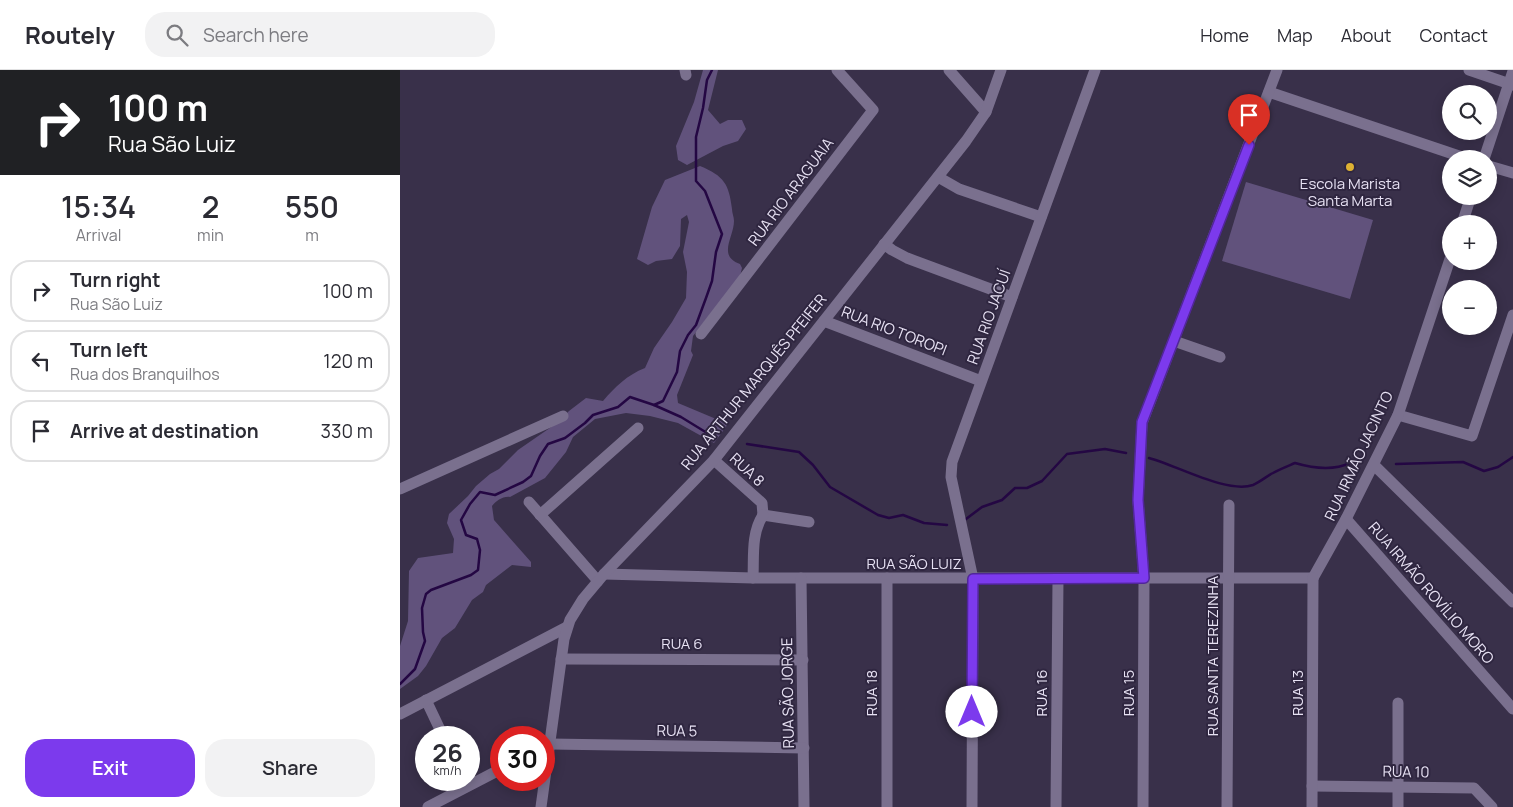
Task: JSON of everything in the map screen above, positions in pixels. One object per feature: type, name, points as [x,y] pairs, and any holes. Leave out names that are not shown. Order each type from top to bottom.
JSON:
[{"type":"street","name":"RUA RIO ARAGUAIA","points":[[701,334],[873,110],[837,70]]},
{"type":"street","points":[[949,70],[986,112]]},
{"type":"street","name":"RUA ARTHUR MARQUÊS PFEIFER","points":[[550,726],[568,626],[576,609],[601,578],[714,460],[938,177],[986,112],[1001,70]]},
{"type":"street","name":"RUA RIO JACUÍ","points":[[972,807],[973,579],[951,477],[952,462],[1095,70]]},
{"type":"street","name":"RUA 15","points":[[1143,807],[1144,578],[1138,500],[1142,422],[1277,70]]},
{"type":"street","points":[[1469,70],[1511,84]]},
{"type":"street","points":[[1487,150],[1511,84],[1513,70]]},
{"type":"street","points":[[1269,92],[1442,150]]},
{"type":"street","points":[[1497,168],[1513,173]]},
{"type":"street","points":[[938,177],[960,189],[1041,217]]},
{"type":"street","points":[[884,244],[907,258],[1012,297]]},
{"type":"street","name":"RUA IRMÃO JACINTO","points":[[1313,578],[1346,520],[1398,415],[1446,270]]},
{"type":"street","points":[[1398,415],[1472,436],[1513,315]]},
{"type":"street","name":"RUA RIO TOROPI","points":[[824,321],[981,380]]},
{"type":"street","points":[[1174,341],[1220,357]]},
{"type":"street","points":[[400,489],[563,416]]},
{"type":"street","points":[[540,515],[638,428]]},
{"type":"street","name":"RUA 8","points":[[714,460],[762,504],[763,515]]},
{"type":"street","points":[[1374,465],[1513,602]]},
{"type":"street","points":[[529,502],[601,578]]},
{"type":"street","name":"RUA SANTA TEREZINHA","points":[[1227,807],[1228,505]]},
{"type":"street","points":[[754,578],[754,537],[758,522],[763,515],[809,522]]},
{"type":"street","name":"RUA IRMÃO ROVÍLIO MORO","points":[[1346,520],[1513,709]]},
{"type":"street","name":"RUA SÃO LUIZ","points":[[601,578],[1313,578]]},
{"type":"street","name":"RUA SÃO JORGE","points":[[801,578],[804,807]]},
{"type":"street","name":"RUA 18","points":[[887,578],[887,807]]},
{"type":"street","name":"RUA 13","points":[[1312,807],[1313,578]]},
{"type":"street","name":"RUA 16","points":[[1056,807],[1058,579]]},
{"type":"street","points":[[400,714],[568,626]]},
{"type":"street","name":"RUA 6","points":[[561,659],[802,660]]},
{"type":"street","points":[[426,700],[438,726]]},
{"type":"street","points":[[1398,703],[1398,807]]},
{"type":"street","name":"RUA 5","points":[[555,745],[804,748]]},
{"type":"street","name":"RUA 10","points":[[1312,786],[1474,788],[1486,804]]},
{"type":"street","points":[[428,807],[453,791]]},
{"type":"street","name":"RUA ARTHUR MARQUÊS PFEIFER","points":[[541,807],[543,791]]},
{"type":"shaded area","points":[[703,70],[718,70],[708,110],[720,124],[728,120],[742,120],[746,129],[738,141],[723,146],[687,165],[678,160],[676,146],[694,102]]},
{"type":"shaded area","points":[[700,166],[715,173],[727,187],[734,221],[728,251],[733,261],[740,264],[742,268],[740,276],[693,336],[691,351],[693,355],[677,395],[678,403],[728,424],[714,443],[678,423],[650,416],[626,413],[595,419],[573,437],[566,452],[545,478],[510,497],[500,499],[492,506],[494,520],[531,562],[531,567],[512,565],[486,585],[483,592],[472,600],[455,628],[442,638],[418,676],[400,689],[400,646],[408,621],[409,571],[418,558],[453,553],[454,539],[447,523],[449,514],[476,486],[499,469],[518,450],[557,423],[586,398],[603,401],[622,382],[645,368],[654,348],[686,298],[687,272],[683,252],[689,222],[687,215],[681,219],[680,246],[672,259],[656,261],[648,265],[637,259],[652,207],[665,180]]},
{"type":"shaded area","points":[[1246,182],[1373,220],[1350,299],[1222,261]]},
{"type":"waterway","points":[[400,684],[415,669],[425,641],[422,608],[426,594],[431,590],[471,575],[478,570],[480,550],[477,539],[466,535],[461,520],[470,504],[480,492],[495,495],[523,482],[531,476],[548,444],[565,438],[593,415],[618,407],[630,397],[654,405],[663,401],[677,372],[680,351],[688,335],[696,325],[706,298],[712,281],[716,252],[722,234],[705,191],[696,181],[696,137],[707,80],[712,70]]},
{"type":"waterway","points":[[654,405],[681,417],[712,436]]},
{"type":"waterway","points":[[747,444],[799,452],[813,465],[830,487],[878,515],[889,518],[903,515],[924,523],[947,525]]},
{"type":"waterway","points":[[966,519],[982,507],[1002,500],[1015,488],[1027,488],[1042,481],[1067,454],[1105,449],[1126,453]]},
{"type":"waterway","points":[[1396,464],[1463,462],[1484,471],[1498,467],[1513,457]]},
{"type":"waterway","points":[[1149,458],[1201,478],[1230,486],[1242,487],[1253,485],[1295,463],[1322,468],[1343,466],[1350,463]]},
{"type":"place","name":"Escola Marista Santa Marta","points":[[1350,167]]},
{"type":"route","points":[[972,712],[973,579],[1144,578],[1138,500],[1142,422],[1249,145]]}]
